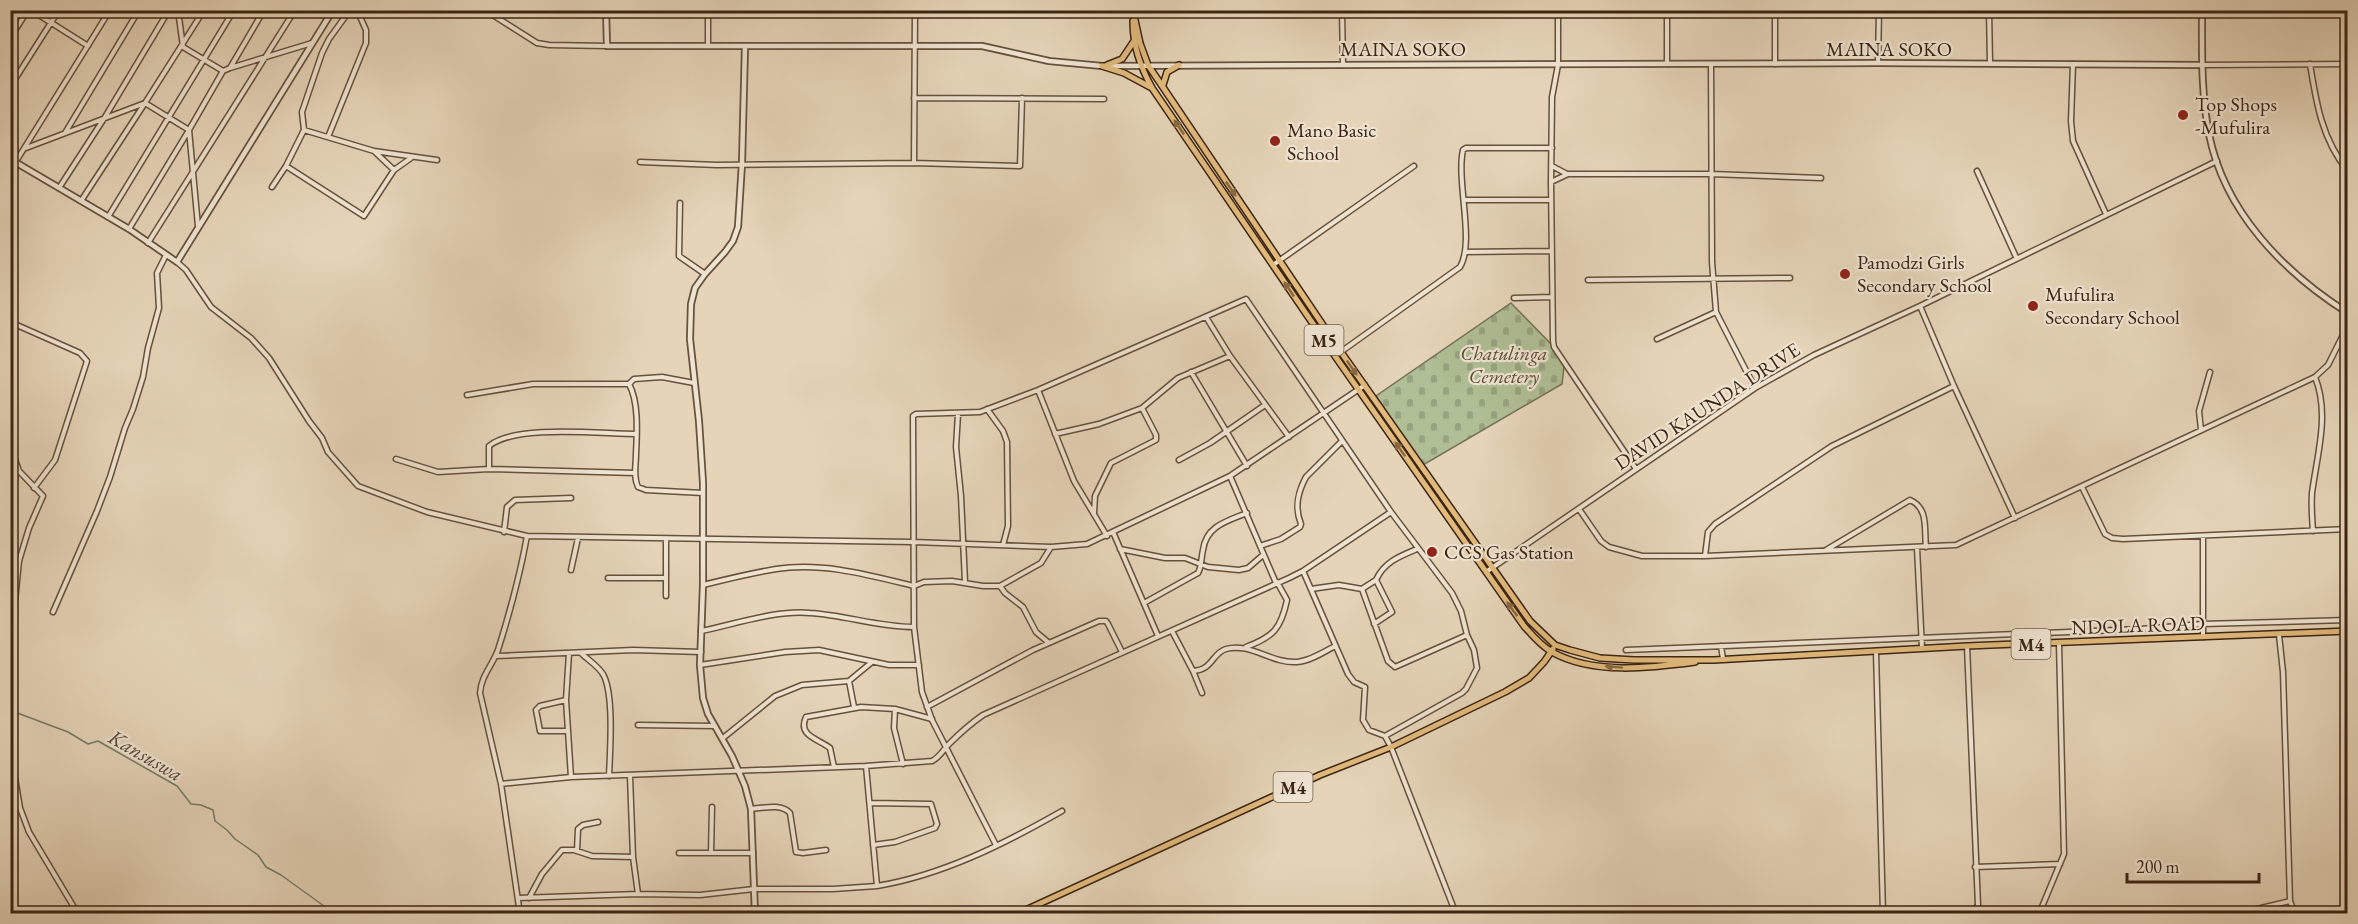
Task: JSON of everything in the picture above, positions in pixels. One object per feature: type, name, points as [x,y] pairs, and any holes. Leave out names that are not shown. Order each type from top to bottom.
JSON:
[{"type":"main road","name":"M5","points":[[1133,11],[1134,41],[1139,65],[1152,88],[1485,573],[1524,626],[1551,652]]},
{"type":"main road","name":"M5","points":[[1133,11],[1140,43],[1148,65],[1341,352],[1530,621],[1555,645]]},
{"type":"main road","points":[[1102,66],[1122,59],[1134,41]]},
{"type":"main road","points":[[1164,88],[1163,79],[1167,72],[1179,65]]},
{"type":"main road","points":[[1102,66],[1131,76],[1152,88]]},
{"type":"main road","name":"NDOLA ROAD","points":[[1714,660],[1967,646],[2348,631]]},
{"type":"main road","name":"M4","points":[[1017,914],[1320,775],[1391,747],[1517,686],[1538,669],[1555,645],[1589,656],[1610,659],[1714,660]]},
{"type":"main road","name":"M4","points":[[1551,652],[1585,663],[1632,668],[1714,660]]},
{"type":"street","points":[[10,39],[29,10],[88,46]]},
{"type":"street","points":[[10,87],[59,10]]},
{"type":"street","points":[[10,171],[110,10]]},
{"type":"street","points":[[64,134],[139,10]]},
{"type":"street","points":[[59,189],[169,10]]},
{"type":"street","points":[[178,10],[183,47],[223,71]]},
{"type":"street","points":[[81,201],[183,47],[204,10]]},
{"type":"street","points":[[108,217],[234,10]]},
{"type":"street","points":[[230,68],[264,10]]},
{"type":"street","points":[[148,243],[295,10]]},
{"type":"street","points":[[177,262],[333,10]]},
{"type":"street","points":[[272,187],[286,166],[304,130],[302,112],[322,53],[350,10]]},
{"type":"street","points":[[327,137],[366,43],[367,34],[357,10]]},
{"type":"street","points":[[485,10],[537,43],[607,46],[606,10]]},
{"type":"street","points":[[708,10],[708,46]]},
{"type":"street","points":[[914,163],[915,10]]},
{"type":"street","points":[[1342,10],[1343,64]]},
{"type":"street","points":[[1558,10],[1558,64],[1552,97],[1551,251],[1554,347],[1636,469]]},
{"type":"street","points":[[1667,10],[1667,64]]},
{"type":"street","points":[[1775,10],[1775,65]]},
{"type":"street","points":[[1878,63],[1879,10]]},
{"type":"street","points":[[1989,10],[1990,63]]},
{"type":"street","points":[[2202,10],[2202,65],[2206,120],[2217,161],[2245,218],[2270,251],[2321,296],[2348,313]]},
{"type":"street","points":[[129,230],[223,71],[312,43]]},
{"type":"street","name":"MAINA SOKO","points":[[607,46],[982,46],[1049,60],[1102,66],[1878,63],[2202,65]]},
{"type":"street","points":[[745,47],[738,226],[733,241],[695,288],[691,304],[690,339],[699,421],[703,493],[700,665],[704,704],[739,770],[752,809],[756,914]]},
{"type":"street","points":[[1711,64],[1712,278],[1716,312],[1755,388]]},
{"type":"street","points":[[2073,64],[2071,121],[2073,141],[2106,214]]},
{"type":"street","points":[[2310,64],[2315,101],[2329,142],[2348,171]]},
{"type":"street","points":[[2202,65],[2348,64]]},
{"type":"street","points":[[914,98],[1104,99]]},
{"type":"street","points":[[640,162],[717,165],[914,163],[1020,166],[1022,98]]},
{"type":"street","points":[[26,148],[145,103]]},
{"type":"street","points":[[145,103],[189,130]]},
{"type":"street","points":[[189,130],[198,226]]},
{"type":"street","points":[[304,130],[374,151],[438,160]]},
{"type":"street","points":[[1335,356],[1461,267],[1465,252],[1462,154],[1466,148],[1552,148]]},
{"type":"street","points":[[374,151],[394,170]]},
{"type":"street","points":[[286,166],[364,216],[394,170],[411,158]]},
{"type":"street","points":[[10,159],[129,230],[186,270],[211,307],[251,338],[269,358],[322,438],[327,452],[358,486],[427,512],[527,536],[963,543],[1051,547],[1086,544],[1230,476],[1365,385]]},
{"type":"street","name":"DAVID KAUNDA DRIVE","points":[[1485,573],[1755,388],[1814,355],[1920,306],[2016,257],[2217,161]]},
{"type":"street","points":[[1552,165],[1568,174]]},
{"type":"street","points":[[1273,265],[1414,166]]},
{"type":"street","points":[[1977,171],[2016,257]]},
{"type":"street","points":[[1551,182],[1568,174],[1711,174],[1821,178]]},
{"type":"street","points":[[1464,200],[1551,200]]},
{"type":"street","points":[[680,203],[679,256],[705,274]]},
{"type":"street","points":[[1465,252],[1551,251]]},
{"type":"street","points":[[53,612],[97,511],[125,428],[134,409],[159,308],[157,273],[166,255]]},
{"type":"street","points":[[1588,280],[1790,278]]},
{"type":"street","points":[[1514,298],[1552,297]]},
{"type":"street","points":[[996,844],[932,720],[922,692],[914,627],[913,416],[916,414],[980,412],[1038,390],[1246,298],[1391,512],[1452,593],[1461,611],[1474,650],[1477,668],[1466,689],[1385,735]]},
{"type":"street","points":[[1920,306],[2015,518]]},
{"type":"street","points":[[1657,339],[1716,312]]},
{"type":"street","points":[[1206,317],[1230,356],[1289,437]]},
{"type":"street","points":[[10,322],[80,352],[87,360],[55,460],[34,488]]},
{"type":"street","points":[[1579,509],[1595,534],[1609,546],[1642,556],[1705,556],[1956,545],[2315,377],[2328,366],[2348,325]]},
{"type":"street","points":[[1055,434],[1099,424],[1142,408],[1170,384],[1191,372],[1230,356]]},
{"type":"street","points":[[1191,372],[1246,466]]},
{"type":"street","points":[[2201,430],[2199,411],[2210,372]]},
{"type":"street","points":[[467,395],[533,384],[629,384],[634,379],[663,377],[694,383]]},
{"type":"street","points":[[2313,531],[2312,496],[2320,446],[2322,406],[2322,396],[2315,377]]},
{"type":"street","points":[[629,384],[634,394],[636,484],[641,489],[703,493]]},
{"type":"street","points":[[1705,556],[1708,532],[1716,524],[1832,446],[1954,386]]},
{"type":"street","points":[[1038,390],[1074,481],[1107,536]]},
{"type":"street","points":[[1179,460],[1210,443],[1265,405]]},
{"type":"street","points":[[1094,514],[1095,496],[1111,463],[1156,440],[1156,435],[1142,408]]},
{"type":"street","points":[[987,409],[1003,431],[1006,442],[1008,526],[1003,545]]},
{"type":"street","points":[[958,414],[956,447],[965,582]]},
{"type":"street","points":[[489,469],[489,446],[509,437],[538,433],[636,434]]},
{"type":"street","points":[[1260,546],[1281,539],[1300,527],[1297,503],[1303,483],[1306,477],[1342,441]]},
{"type":"street","points":[[10,446],[16,467],[10,532]]},
{"type":"street","points":[[396,459],[438,472],[489,469],[635,473]]},
{"type":"street","points":[[10,713],[13,705],[15,601],[19,561],[29,528],[43,496],[16,467]]},
{"type":"street","points":[[1193,671],[1199,671],[1211,664],[1223,650],[1246,648],[1270,636],[1280,624],[1287,600],[1263,555],[1230,476]]},
{"type":"street","points":[[2082,487],[2105,534],[2112,538],[2348,529]]},
{"type":"street","points":[[504,532],[507,507],[515,500],[571,498]]},
{"type":"street","points":[[1825,550],[1910,500],[1916,503],[1924,515],[1926,547]]},
{"type":"street","points":[[501,784],[571,777],[866,766],[932,761],[941,755],[968,725],[983,716],[1303,571],[1391,512]]},
{"type":"street","points":[[1144,603],[1198,573],[1204,543],[1210,531],[1247,513]]},
{"type":"street","points":[[1113,532],[1158,636]]},
{"type":"street","points":[[520,914],[501,784],[480,693],[482,680],[496,656],[518,584],[527,536]]},
{"type":"street","points":[[2203,536],[2203,638]]},
{"type":"street","points":[[571,570],[578,538]]},
{"type":"street","points":[[666,540],[666,596]]},
{"type":"street","points":[[703,585],[777,569],[805,568],[839,570],[914,586],[930,582],[965,582],[983,586],[1000,586],[1041,563],[1051,547]]},
{"type":"street","points":[[1917,548],[1922,649]]},
{"type":"street","points":[[1120,549],[1166,558],[1185,558],[1201,565],[1244,570],[1263,555]]},
{"type":"street","points":[[1311,589],[1339,585],[1362,589],[1376,580],[1381,570],[1393,560],[1417,549]]},
{"type":"street","points":[[1303,571],[1348,674],[1354,682],[1365,687],[1363,720],[1369,730],[1385,735],[1391,747],[1456,914]]},
{"type":"street","points":[[608,578],[666,578]]},
{"type":"street","points":[[1374,624],[1392,612],[1376,580]]},
{"type":"street","points":[[1000,586],[1023,608],[1036,632],[1050,643]]},
{"type":"street","points":[[1362,589],[1388,661],[1395,667],[1467,634]]},
{"type":"street","points":[[701,631],[808,612],[882,626],[914,627]]},
{"type":"street","points":[[1626,650],[2202,624],[2348,620]]},
{"type":"street","points":[[927,707],[978,678],[1050,643],[1103,621],[1108,624],[1122,652]]},
{"type":"street","points":[[1172,631],[1202,693]]},
{"type":"street","points":[[2279,635],[2283,672],[2290,901],[2295,914]]},
{"type":"street","points":[[2039,914],[2064,854],[2058,643]]},
{"type":"street","points":[[1246,648],[1267,657],[1297,662],[1335,646]]},
{"type":"street","points":[[1721,646],[1723,659]]},
{"type":"street","points":[[1876,652],[1883,913],[1974,912],[1978,905],[1967,646]]},
{"type":"street","points":[[496,656],[633,650],[701,652]]},
{"type":"street","points":[[700,665],[800,651],[834,652],[872,662],[919,665]]},
{"type":"street","points":[[569,653],[566,700],[571,777]]},
{"type":"street","points":[[580,653],[599,669],[605,678],[610,732],[609,776]]},
{"type":"street","points":[[723,738],[760,706],[789,689],[802,685],[849,681],[872,662]]},
{"type":"street","points":[[849,681],[854,707]]},
{"type":"street","points":[[566,700],[540,706],[536,710],[540,731],[567,731]]},
{"type":"street","points":[[834,767],[830,748],[808,735],[804,720],[810,716],[831,714],[854,707],[895,709],[932,720]]},
{"type":"street","points":[[895,709],[894,728],[903,764]]},
{"type":"street","points":[[638,725],[716,726]]},
{"type":"street","points":[[10,748],[20,808],[28,832],[78,914]]},
{"type":"street","points":[[866,766],[877,886]]},
{"type":"street","points":[[630,776],[633,857],[638,894]]},
{"type":"street","points":[[870,803],[931,804],[937,824],[935,828],[908,838],[873,845]]},
{"type":"street","points":[[711,853],[712,807]]},
{"type":"street","points":[[752,809],[777,807],[788,810],[796,852],[803,854],[826,850]]},
{"type":"street","points":[[518,898],[638,894],[700,895],[754,889],[833,889],[877,886],[910,880],[955,865],[1062,811]]},
{"type":"street","points":[[577,851],[578,829],[598,822]]},
{"type":"street","points":[[529,898],[534,887],[559,852],[577,851],[587,855],[633,857]]},
{"type":"street","points":[[679,853],[753,853]]},
{"type":"street","points":[[1975,867],[2060,864]]},
{"type":"street","points":[[2236,914],[2290,901]]},
{"type":"green space","name":"Chatulinga Cemetery","points":[[1511,303],[1551,344],[1564,367],[1562,384],[1423,465],[1376,396]]},
{"type":"waterway","name":"Kansuswa","points":[[12,711],[68,732],[88,744],[98,741],[177,786],[191,804],[213,810],[215,821],[258,855],[266,867],[281,875],[335,914]]},
{"type":"place","name":"Top Shops -Mufulira","points":[[2183,115]]},
{"type":"place","name":"Mano Basic School","points":[[1275,141]]},
{"type":"place","name":"Pamodzi Girls Secondary School","points":[[1845,274]]},
{"type":"place","name":"Mufulira Secondary School","points":[[2033,306]]},
{"type":"place","name":"CCS Gas Station","points":[[1432,552]]}]
